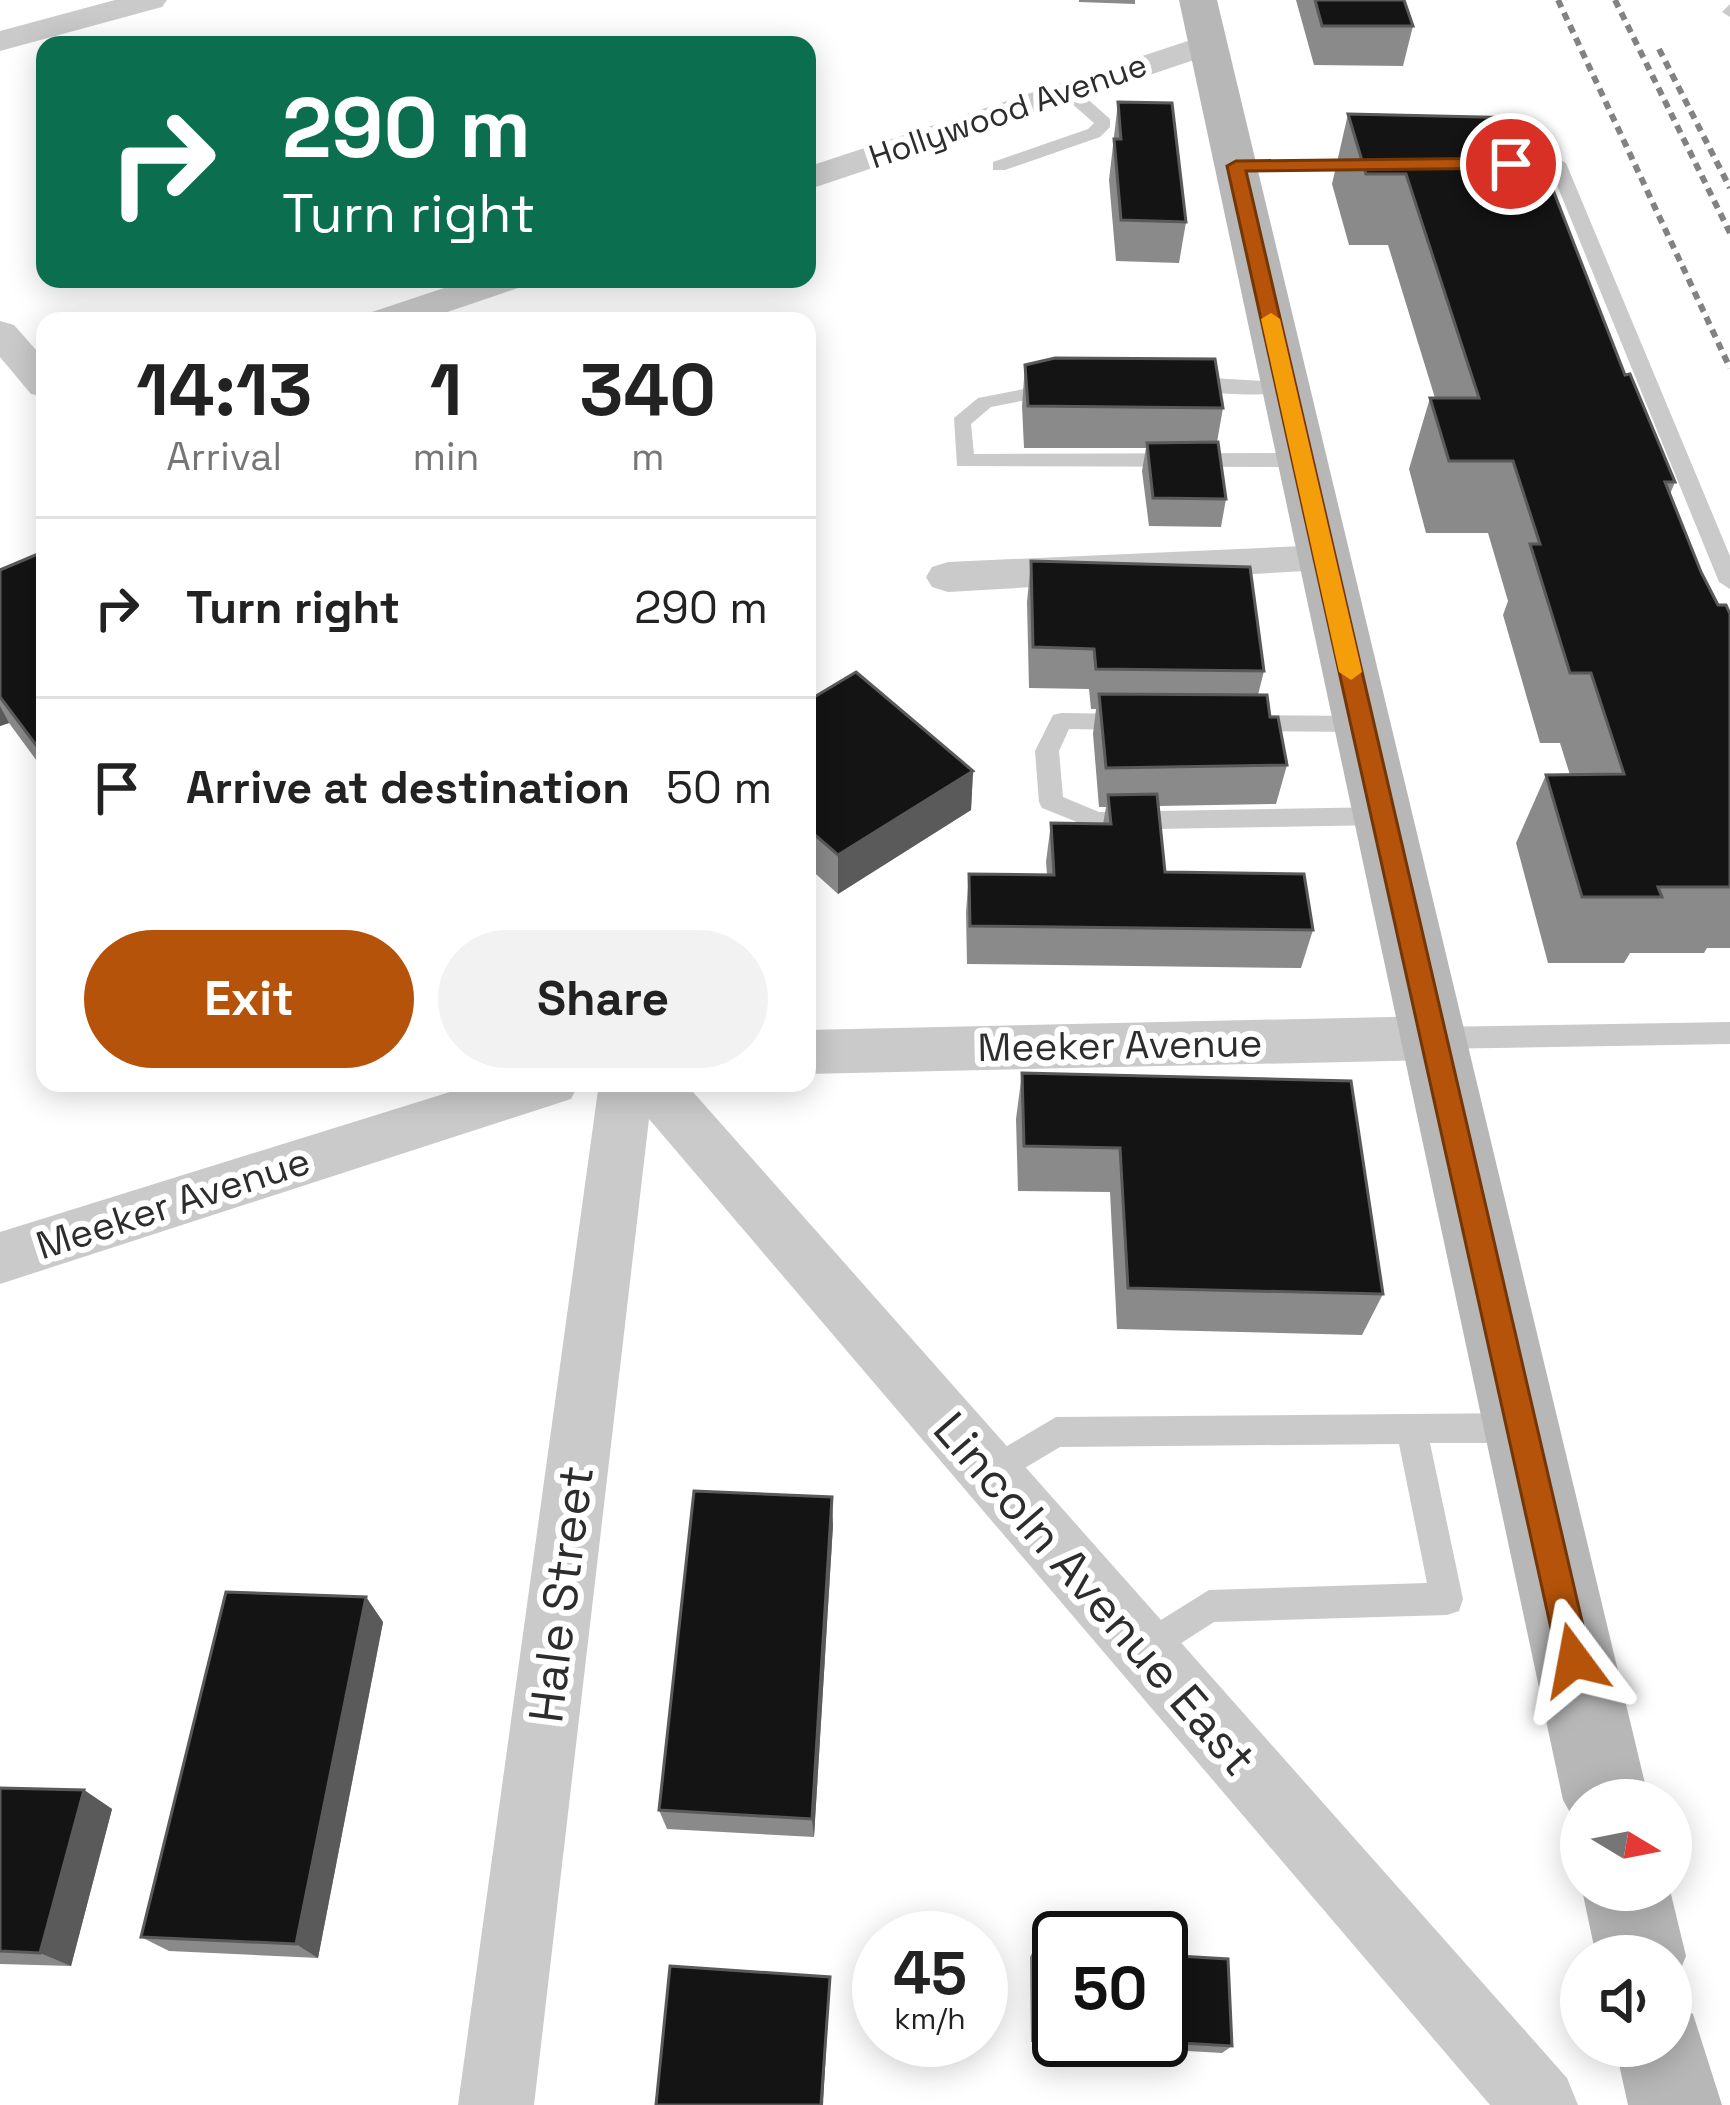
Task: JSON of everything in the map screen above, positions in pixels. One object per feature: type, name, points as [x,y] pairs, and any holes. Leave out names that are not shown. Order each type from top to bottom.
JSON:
[{"type":"main road","points":[[1203,22],[1601,1779]]},
{"type":"main road","points":[[1666,2067],[1675,2105]]},
{"type":"street","points":[[0,41],[151,0]]},
{"type":"street","name":"Hollywood Avenue","points":[[816,176],[1068,92],[1203,22]]},
{"type":"street","points":[[410,312],[481,288]]},
{"type":"street","points":[[0,333],[36,375]]},
{"type":"street","points":[[948,577],[1325,559]]},
{"type":"street","name":"Meeker Avenue","points":[[816,1052],[1433,1038]]},
{"type":"street","name":"Meeker Avenue","points":[[0,1258],[524,1092]]},
{"type":"street","name":"Hale Street","points":[[496,2105],[625,1092]]},
{"type":"street","name":"Lincoln Avenue East","points":[[659,1092],[1540,2105]]},
{"type":"lane","points":[[1000,166],[1094,134],[1104,123],[1068,92]]},
{"type":"lane","points":[[1489,164],[1557,164],[1730,583]]},
{"type":"lane","points":[[1236,166],[1397,165]]},
{"type":"lane","points":[[1165,384],[1286,388]]},
{"type":"lane","points":[[1082,388],[1020,392],[985,402],[961,422],[964,461],[1303,460]]},
{"type":"lane","points":[[1154,722],[1061,721],[1047,751],[1051,802],[1097,821],[1384,816]]},
{"type":"lane","points":[[1223,723],[1363,724]]},
{"type":"lane","points":[[1433,1038],[1730,1034]]},
{"type":"lane","points":[[991,1474],[1056,1432],[1522,1427]]},
{"type":"lane","points":[[1144,1650],[1209,1606],[1447,1599],[1411,1428]]},
{"type":"building","points":[[1315,0],[1404,0],[1413,26],[1322,26]]},
{"type":"building","points":[[1118,102],[1172,103],[1186,222],[1121,220],[1114,139],[1121,139]]},
{"type":"building","points":[[1348,114],[1525,118],[1625,375],[1630,374],[1675,482],[1665,482],[1701,572],[1718,605],[1726,605],[1730,614],[1730,887],[1658,887],[1662,897],[1582,897],[1546,775],[1624,774],[1591,673],[1570,673],[1530,544],[1540,544],[1513,461],[1449,461],[1430,398],[1479,398],[1406,174],[1366,174]]},
{"type":"building","points":[[1055,358],[1215,359],[1223,408],[1028,406],[1025,365]]},
{"type":"building","points":[[1218,442],[1226,499],[1153,498],[1147,443]]},
{"type":"building","points":[[36,555],[36,745],[0,697],[0,570]]},
{"type":"building","points":[[1031,561],[1250,567],[1264,671],[1096,669],[1094,649],[1033,647]]},
{"type":"building","points":[[856,672],[973,771],[838,855],[816,836],[816,696]]},
{"type":"building","points":[[1099,694],[1267,695],[1270,717],[1278,717],[1287,765],[1106,768]]},
{"type":"building","points":[[1157,794],[1165,872],[1304,874],[1313,930],[970,926],[969,874],[1054,875],[1051,823],[1111,824],[1108,795]]},
{"type":"building","points":[[1022,1073],[1351,1081],[1383,1294],[1128,1288],[1120,1148],[1024,1146]]},
{"type":"building","points":[[694,1491],[832,1497],[812,1819],[659,1810]]},
{"type":"building","points":[[226,1592],[366,1597],[296,1944],[141,1937]]},
{"type":"building","points":[[0,1788],[84,1790],[40,1953],[0,1951]]},
{"type":"building","points":[[1188,1957],[1228,1959],[1232,2046],[1188,2043]]},
{"type":"building","points":[[670,1966],[830,1977],[821,2105],[656,2105]]},
{"type":"railway","points":[[1558,0],[1730,368]]},
{"type":"railway","points":[[1615,0],[1730,233]]},
{"type":"railway","points":[[1659,49],[1730,188]]},
{"type":"slow traffic","points":[[1271,319],[1351,672]]},
{"type":"route","points":[[1511,164],[1236,166],[1574,1660]]}]
